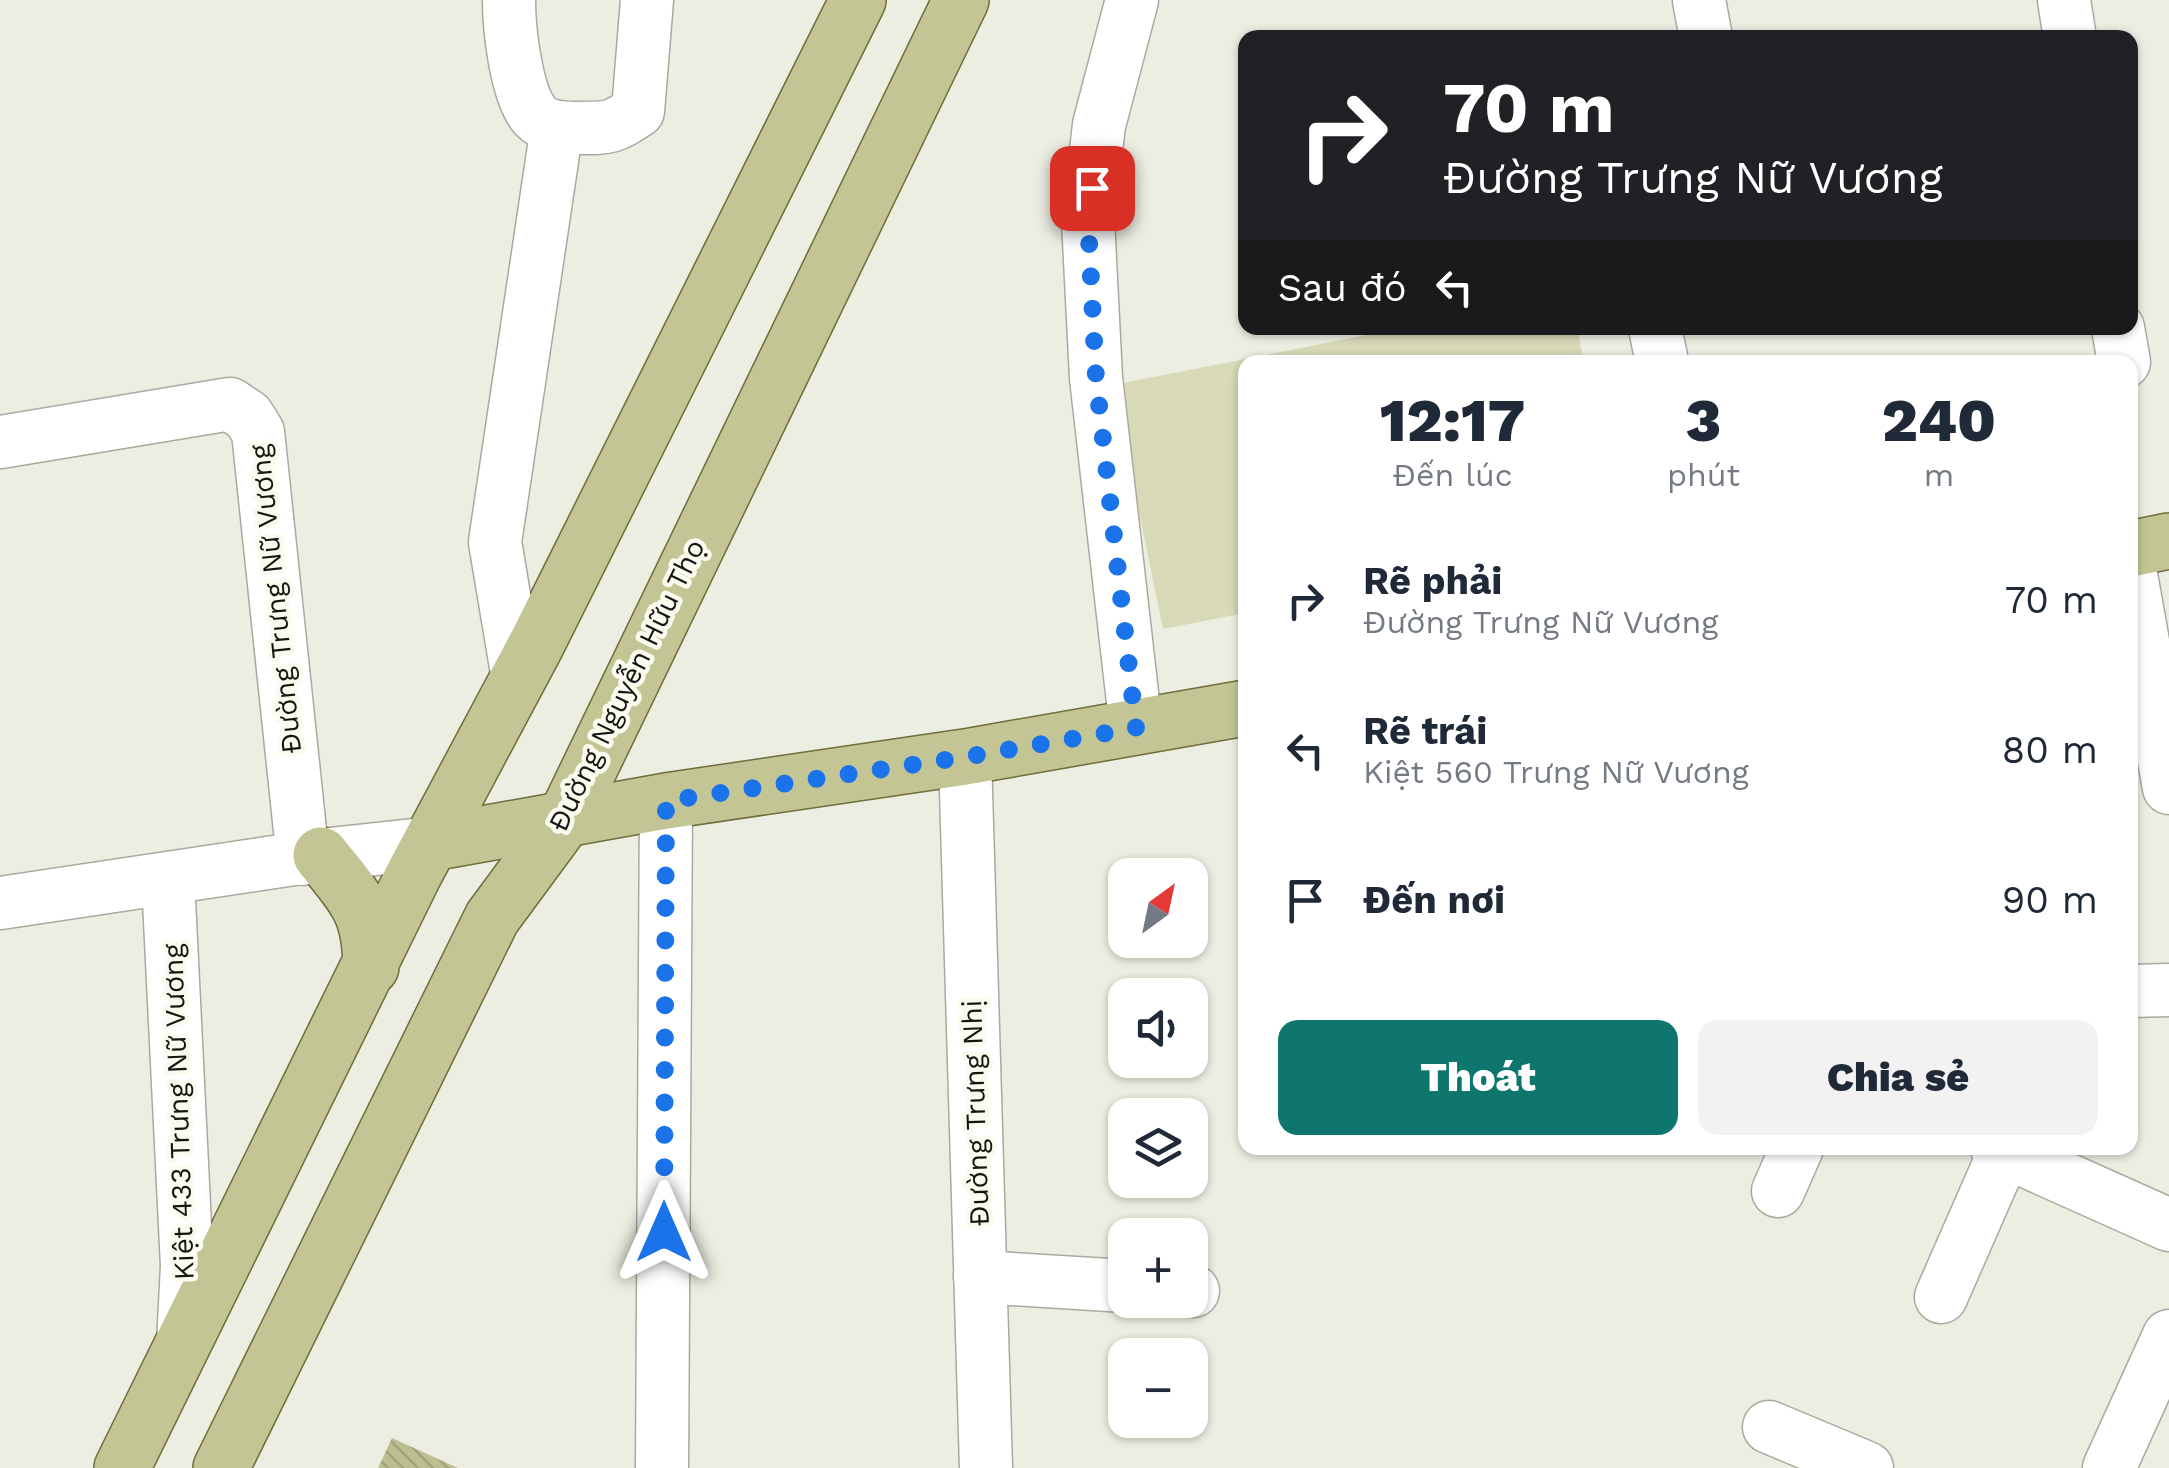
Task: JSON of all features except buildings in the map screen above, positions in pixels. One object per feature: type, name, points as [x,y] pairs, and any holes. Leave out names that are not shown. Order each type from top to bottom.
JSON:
[{"type":"main road","points":[[122,1468],[858,0]]},
{"type":"main road","name":"Đường Nguyễn Hữu Thọ","points":[[221,1468],[492,918],[565,820],[961,0]]},
{"type":"main road","points":[[2138,547],[2169,541]]},
{"type":"main road","points":[[622,702],[623,735],[629,755],[660,802]]},
{"type":"main road","points":[[432,843],[660,802],[965,757],[1238,709]]},
{"type":"main road","points":[[312,857],[366,915],[371,967]]},
{"type":"street","points":[[509,0],[509,24],[525,99],[537,118],[557,128],[612,128],[638,111],[647,0]]},
{"type":"street","points":[[1132,0],[1099,125],[1088,220],[1096,378],[1136,728]]},
{"type":"street","points":[[1698,0],[1704,30]]},
{"type":"street","points":[[2064,0],[2069,30]]},
{"type":"street","points":[[518,678],[495,542],[557,128]]},
{"type":"street","name":"Đường Trưng Nữ Vương","points":[[0,442],[230,404],[248,416],[258,432],[312,857]]},
{"type":"street","points":[[2138,614],[2169,788]]},
{"type":"street","name":"Đường Trưng Nhị","points":[[965,757],[986,1468]]},
{"type":"street","points":[[660,802],[662,1468]]},
{"type":"street","points":[[0,903],[432,843]]},
{"type":"street","name":"Kiệt 433 Trưng Nữ Vương","points":[[168,880],[187,1266],[182,1344]]},
{"type":"street","points":[[2138,991],[2169,990]]},
{"type":"street","points":[[1941,1297],[1999,1155]]},
{"type":"street","points":[[2014,1155],[2169,1225]]},
{"type":"street","points":[[980,1277],[1108,1285]]},
{"type":"street","points":[[2109,1468],[2156,1400],[2169,1336]]},
{"type":"street","points":[[1769,1427],[1867,1468]]},
{"type":"green space","points":[[1367,335],[1578,335],[1583,355],[1265,355]]},
{"type":"green space","points":[[1238,360],[1238,614],[1163,629],[1113,385]]},
{"type":"route","points":[[664,1232],[666,801],[1136,728],[1096,378],[1088,220],[1092,188]]}]
